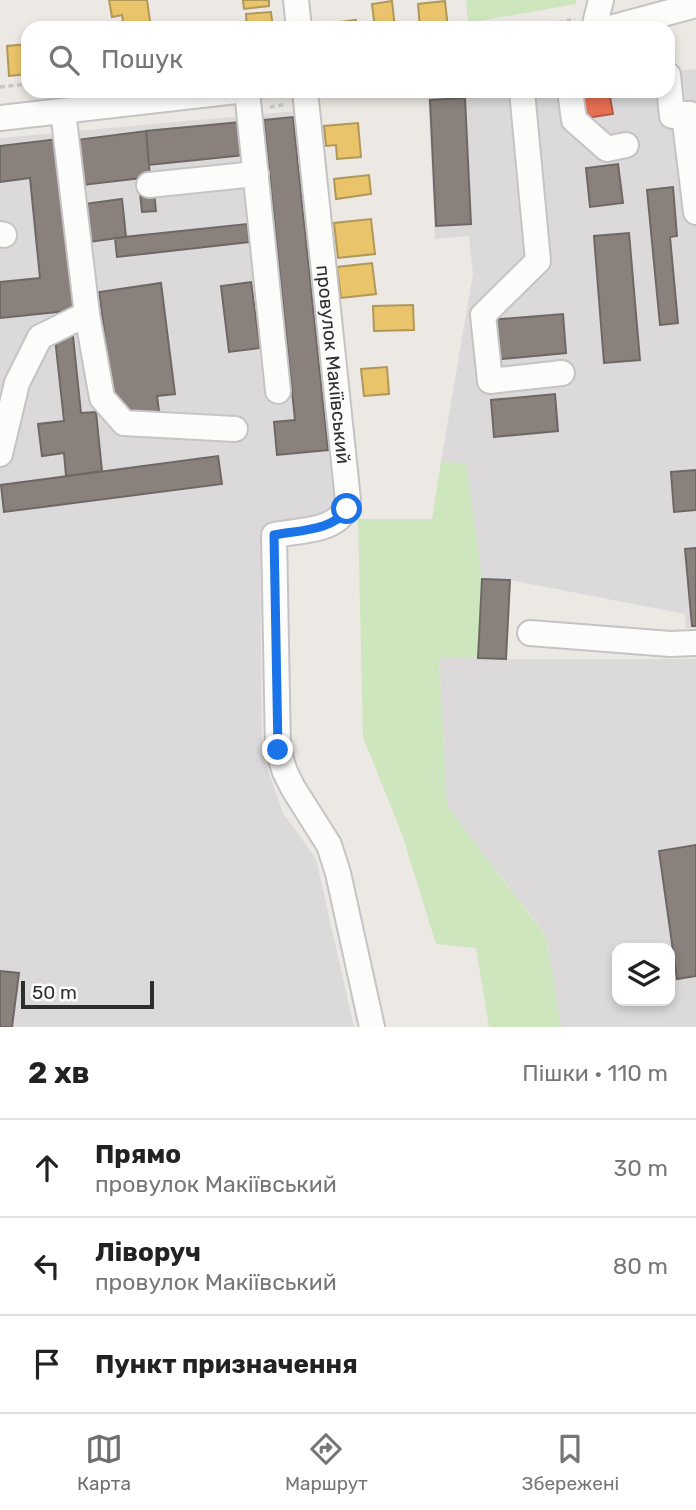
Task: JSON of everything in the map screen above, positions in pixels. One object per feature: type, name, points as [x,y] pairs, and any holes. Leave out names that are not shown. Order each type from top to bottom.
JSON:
[{"type":"street","points":[[296,0],[298,21]]},
{"type":"street","points":[[601,18],[662,21],[693,4]]},
{"type":"street","points":[[0,118],[175,98]]},
{"type":"street","points":[[248,98],[278,391]]},
{"type":"street","name":"провулок Макіївський","points":[[306,98],[348,500],[347,509],[341,518],[330,525],[274,535],[278,750],[292,788],[329,845],[338,873],[372,1027]]},
{"type":"street","points":[[523,98],[538,261],[484,315],[490,381],[562,373]]},
{"type":"street","points":[[571,98],[574,120],[607,149],[626,145]]},
{"type":"street","points":[[670,98],[672,116],[690,114],[696,212]]},
{"type":"street","points":[[63,111],[87,314],[102,398],[124,423],[235,429]]},
{"type":"street","points":[[149,185],[256,174]]},
{"type":"street","points":[[0,454],[17,383],[40,337],[87,314]]},
{"type":"street","points":[[530,633],[670,644],[696,643]]},
{"type":"path","points":[[581,21],[601,18]]},
{"type":"path","points":[[0,87],[21,86]]},
{"type":"shaded area","points":[[696,69],[696,628],[686,628],[685,614],[510,580],[482,579],[466,463],[441,462],[473,274],[469,236],[435,239],[428,98],[675,98],[675,71]]},
{"type":"shaded area","points":[[296,111],[338,512],[260,532],[262,753],[283,813],[316,859],[354,1027],[0,1027],[0,138]]},
{"type":"shaded area","points":[[439,656],[506,659],[696,659],[696,1027],[561,1027],[546,935],[447,806]]},
{"type":"green space","points":[[466,0],[576,0],[576,4],[468,21]]},
{"type":"green space","points":[[441,462],[466,463],[482,579],[478,658],[439,657],[447,806],[546,936],[561,1027],[489,1027],[476,948],[436,944],[402,834],[363,737],[358,519],[432,519]]},
{"type":"building: Житло","points":[[109,0],[147,0],[150,21],[123,21],[122,15],[112,17]]},
{"type":"building: Житло","points":[[243,0],[269,0],[269,6],[244,9]]},
{"type":"building: Житло","points":[[392,1],[394,21],[374,21],[372,4]]},
{"type":"building: Житло","points":[[445,1],[447,21],[419,21],[418,4]]},
{"type":"building: Житло","points":[[271,12],[272,21],[246,21],[246,14]]},
{"type":"building: Житло","points":[[21,45],[21,75],[9,76],[7,46]]},
{"type":"building: Житло","points":[[358,123],[361,157],[337,159],[336,145],[326,146],[324,126]]},
{"type":"building: Житло","points":[[369,175],[371,194],[336,199],[334,179]]},
{"type":"building: Житло","points":[[371,219],[375,254],[338,258],[334,223]]},
{"type":"building: Житло","points":[[372,263],[376,294],[341,298],[337,267]]},
{"type":"building: Житло","points":[[413,305],[414,330],[374,331],[373,306]]},
{"type":"building: Житло","points":[[387,367],[389,394],[364,396],[361,369]]},
{"type":"building: Торгівля","points":[[576,98],[610,98],[613,114],[579,119]]},
{"type":"building: Промзона","points":[[465,98],[471,224],[436,226],[430,100]]},
{"type":"building: Промзона","points":[[293,117],[328,450],[277,455],[274,422],[295,420],[264,120]]},
{"type":"building: Промзона","points":[[240,122],[244,155],[149,165],[146,131]]},
{"type":"building: Промзона","points":[[146,131],[150,177],[74,186],[68,141]]},
{"type":"building: Промзона","points":[[58,139],[76,310],[0,318],[0,282],[40,278],[30,178],[0,182],[0,146]]},
{"type":"building: Промзона","points":[[618,164],[623,203],[590,207],[586,168]]},
{"type":"building: Промзона","points":[[673,187],[677,236],[670,237],[678,323],[660,325],[647,190]]},
{"type":"building: Промзона","points":[[154,192],[156,211],[142,212],[140,193]]},
{"type":"building: Промзона","points":[[122,199],[126,237],[88,242],[84,204]]},
{"type":"building: Промзона","points":[[247,224],[249,242],[117,257],[115,238]]},
{"type":"building: Промзона","points":[[629,233],[640,360],[604,363],[594,236]]},
{"type":"building: Промзона","points":[[251,282],[260,348],[229,352],[221,286]]},
{"type":"building: Промзона","points":[[161,283],[175,394],[157,396],[160,419],[114,407],[99,292]]},
{"type":"building: Промзона","points":[[563,314],[566,353],[493,360],[489,320]]},
{"type":"building: Промзона","points":[[73,336],[81,413],[96,412],[102,471],[66,476],[64,453],[42,456],[38,424],[64,421],[55,338]]},
{"type":"building: Промзона","points":[[555,394],[558,431],[494,437],[491,400]]},
{"type":"building: Промзона","points":[[218,456],[222,484],[4,512],[1,485]]},
{"type":"building: Промзона","points":[[696,470],[696,510],[674,512],[671,472]]},
{"type":"building: Промзона","points":[[696,548],[696,626],[692,626],[685,549]]},
{"type":"building: Промзона","points":[[482,579],[510,580],[506,659],[478,658]]},
{"type":"building: Промзона","points":[[696,845],[696,976],[677,979],[675,943],[672,943],[659,851]]},
{"type":"building: Промзона","points":[[0,971],[19,973],[12,1027],[0,1027]]},
{"type":"route","points":[[278,750],[274,535],[330,525],[341,518],[347,509]]}]
